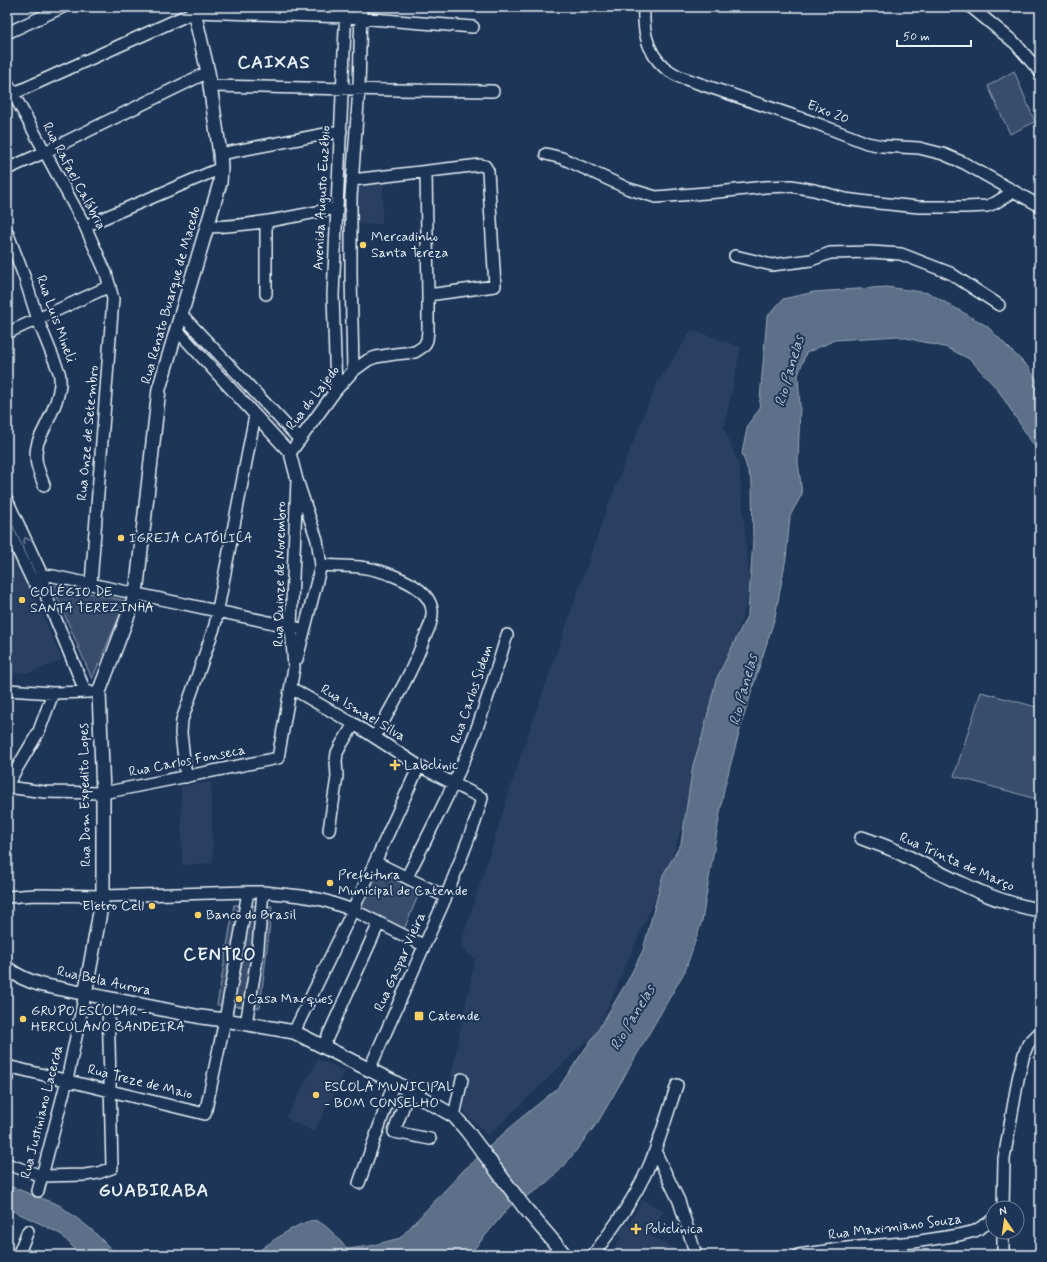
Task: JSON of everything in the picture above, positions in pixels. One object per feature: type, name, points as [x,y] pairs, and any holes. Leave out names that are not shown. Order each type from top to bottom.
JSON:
[{"type":"street","points":[[7,33],[63,7]]},
{"type":"street","name":"Avenida Augusto Euzébio","points":[[353,371],[351,274],[352,180],[359,89],[361,7]]},
{"type":"street","name":"Eixo 20","points":[[644,7],[643,24],[649,47],[656,59],[664,68],[680,77],[867,143],[882,146],[919,148],[943,154],[964,163],[1040,206]]},
{"type":"street","points":[[971,7],[1015,43],[1040,72]]},
{"type":"street","points":[[10,95],[193,9],[346,12],[361,18],[473,27]]},
{"type":"street","name":"Rua Renato Buarque de Macedo","points":[[99,692],[136,594],[159,389],[220,183],[220,154],[208,72],[193,9]]},
{"type":"street","name":"Avenida Augusto Euzébio","points":[[336,390],[333,295],[346,12]]},
{"type":"street","points":[[7,169],[45,152],[208,72]]},
{"type":"street","name":"Rua Rafael Calábria","points":[[7,82],[10,95],[45,152],[85,226],[110,286]]},
{"type":"street","points":[[210,86],[493,91]]},
{"type":"street","points":[[220,154],[340,132]]},
{"type":"street","points":[[546,154],[562,158],[629,189],[656,197],[791,186],[814,190],[845,199],[868,202],[920,207],[966,207],[991,205],[1013,192]]},
{"type":"street","points":[[352,180],[485,166],[488,171],[495,286],[428,295]]},
{"type":"street","points":[[85,226],[221,168]]},
{"type":"street","name":"Rua do Lajedo","points":[[290,453],[336,390],[353,371],[368,360],[376,357],[415,352],[424,346],[427,340],[428,295],[426,172]]},
{"type":"street","points":[[208,227],[231,227],[266,222],[336,208]]},
{"type":"street","points":[[266,222],[266,294]]},
{"type":"street","name":"Rua Luis Mineli","points":[[7,232],[10,247],[61,380],[59,391],[36,450],[36,462],[44,485]]},
{"type":"street","points":[[735,256],[772,265],[811,260],[830,254],[871,252],[901,254],[950,273],[999,305]]},
{"type":"street","points":[[7,333],[110,286]]},
{"type":"street","name":"Rua Onze de Setembro","points":[[91,583],[113,299],[110,286]]},
{"type":"street","points":[[182,315],[300,440]]},
{"type":"street","points":[[177,330],[290,453]]},
{"type":"street","points":[[186,777],[181,733],[182,720],[218,611],[255,416]]},
{"type":"street","name":"Rua Quinze de Novembro","points":[[278,758],[294,668],[321,565],[317,540],[297,480],[290,453]]},
{"type":"street","name":"Rua Quinze de Novembro","points":[[294,668],[290,627],[297,480]]},
{"type":"street","points":[[8,506],[85,692]]},
{"type":"street","points":[[7,527],[37,577]]},
{"type":"street","points":[[321,565],[359,567],[378,570],[396,577],[412,585],[428,599],[432,610],[431,622],[418,658],[375,737]]},
{"type":"street","points":[[37,577],[91,583],[136,594],[304,629]]},
{"type":"street","name":"Rua Carlos Sidem","points":[[407,877],[468,751],[487,702],[507,635]]},
{"type":"street","name":"Rua Ismael Silva","points":[[291,688],[354,724],[419,766],[482,798]]},
{"type":"street","points":[[7,690],[53,693],[99,692]]},
{"type":"street","name":"Rua Dom Expedito Lopes","points":[[85,994],[103,896],[99,692]]},
{"type":"street","points":[[7,786],[39,731],[53,693]]},
{"type":"street","points":[[329,830],[337,777],[337,753],[354,724]]},
{"type":"street","name":"Rua Carlos Fonseca","points":[[7,786],[45,792],[102,793],[278,758]]},
{"type":"street","points":[[294,1032],[353,910],[419,766]]},
{"type":"street","name":"Rua Gaspar Vieira","points":[[369,1070],[423,945],[446,896],[475,822],[482,798]]},
{"type":"street","name":"Rua Trinta de Março","points":[[862,838],[901,853],[931,869],[1008,904],[1040,910]]},
{"type":"street","points":[[375,862],[446,896]]},
{"type":"street","points":[[225,1020],[248,892]]},
{"type":"street","points":[[7,897],[268,892],[314,898],[353,910],[423,945]]},
{"type":"street","points":[[246,1024],[268,892]]},
{"type":"street","points":[[323,1047],[379,923]]},
{"type":"street","name":"Rua Bela Aurora","points":[[7,968],[28,982],[201,1017],[294,1032],[394,1082],[454,1116]]},
{"type":"street","name":"Rua Justiniano Lacerda","points":[[38,1191],[67,1080],[85,994]]},
{"type":"street","points":[[7,1164],[42,1176],[85,1175],[98,1173],[112,1168],[108,999]]},
{"type":"street","name":"Rua Treze de Maio","points":[[8,1066],[205,1114],[225,1020]]},
{"type":"street","points":[[1003,1200],[1004,1159],[1018,1079],[1028,1044],[1040,1032]]},
{"type":"street","points":[[7,1078],[8,1066]]},
{"type":"street","points":[[462,1079],[454,1116],[524,1207],[565,1255]]},
{"type":"street","points":[[359,1183],[394,1082]]},
{"type":"street","points":[[593,1255],[624,1212],[642,1182],[655,1151],[678,1085]]},
{"type":"street","points":[[409,1091],[394,1132],[430,1139]]},
{"type":"street","points":[[655,1151],[679,1201],[696,1255]]},
{"type":"street","name":"Rua Maximiano Souza","points":[[798,1255],[846,1248],[914,1242],[958,1235],[975,1231],[985,1225]]},
{"type":"street","points":[[18,1255],[28,1231]]},
{"type":"street","points":[[1003,1240],[1003,1255]]},
{"type":"shaded area","points":[[1014,71],[1035,122],[1010,134],[988,86]]},
{"type":"shaded area","points":[[383,183],[382,224],[355,224],[358,185]]},
{"type":"shaded area","points":[[692,330],[741,347],[724,428],[739,466],[750,590],[672,859],[598,1030],[488,1136],[467,1115],[451,1076],[475,959],[460,947],[521,755],[607,508],[656,385]]},
{"type":"shaded area","name":"COLÉGIO DE SANTA TEREZINHA","points":[[10,540],[62,660],[29,673],[7,673],[7,541]]},
{"type":"shaded area","points":[[52,585],[126,601],[92,679]]},
{"type":"shaded area","points":[[981,692],[1040,708],[1040,800],[954,776]]},
{"type":"shaded area","points":[[211,782],[213,863],[182,865],[181,786]]},
{"type":"shaded area","points":[[376,867],[420,891],[403,932],[357,909]]},
{"type":"shaded area","points":[[234,905],[272,906],[260,1008],[217,1005]]},
{"type":"shaded area","name":"ESCOLA MUNICIPAL - BOM CONSELHO","points":[[318,1059],[345,1071],[314,1132],[286,1118]]},
{"type":"shaded area","name":"Policlinica","points":[[642,1200],[664,1211],[649,1235],[684,1253],[683,1255],[648,1255],[641,1252],[639,1255],[611,1255],[622,1236],[617,1233],[623,1222],[629,1225]]},
{"type":"water","name":"Rio Panelas","points":[[886,287],[929,293],[987,326],[1028,367],[1040,385],[1040,455],[998,390],[971,360],[948,348],[898,336],[835,340],[806,353],[798,375],[800,406],[798,462],[802,494],[790,516],[786,558],[775,617],[742,722],[724,789],[702,921],[685,971],[598,1122],[564,1166],[542,1187],[510,1206],[469,1255],[312,1255],[313,1252],[302,1255],[253,1255],[294,1227],[311,1221],[317,1221],[325,1226],[347,1249],[370,1246],[400,1238],[463,1171],[516,1122],[559,1087],[598,1030],[628,980],[643,950],[663,875],[681,844],[693,765],[702,737],[716,680],[748,614],[753,541],[752,483],[742,453],[748,424],[759,410],[767,317],[783,299],[814,292]]},
{"type":"water","points":[[7,1185],[59,1205],[91,1229],[117,1255],[80,1255],[62,1235],[7,1208]]},
{"type":"place","name":"Mercadinho Santa Tereza","points":[[363,245]]},
{"type":"place","name":"IGREJA CATÓLICA","points":[[121,538]]},
{"type":"place","name":"COLÉGIO DE SANTA TEREZINHA","points":[[22,600]]},
{"type":"place","name":"Labclinic","points":[[395,765]]},
{"type":"place","name":"Prefeitura Municipal de Catende","points":[[330,883]]},
{"type":"place","name":"Eletro Cell","points":[[152,906]]},
{"type":"place","name":"Banco do Brasil","points":[[198,915]]},
{"type":"place","name":"Casa Marques","points":[[239,999]]},
{"type":"place","name":"Catende","points":[[419,1016]]},
{"type":"place","name":"GRUPO ESCOLAR - HERCULANO BANDEIRA","points":[[23,1019]]},
{"type":"place","name":"ESCOLA MUNICIPAL - BOM CONSELHO","points":[[316,1095]]},
{"type":"place","name":"Policlinica","points":[[636,1229]]},
{"type":"district","name":"CAIXAS","points":[[274,63]]},
{"type":"district","name":"CENTRO","points":[[220,955]]},
{"type":"district","name":"GUABIRABA","points":[[154,1191]]}]
